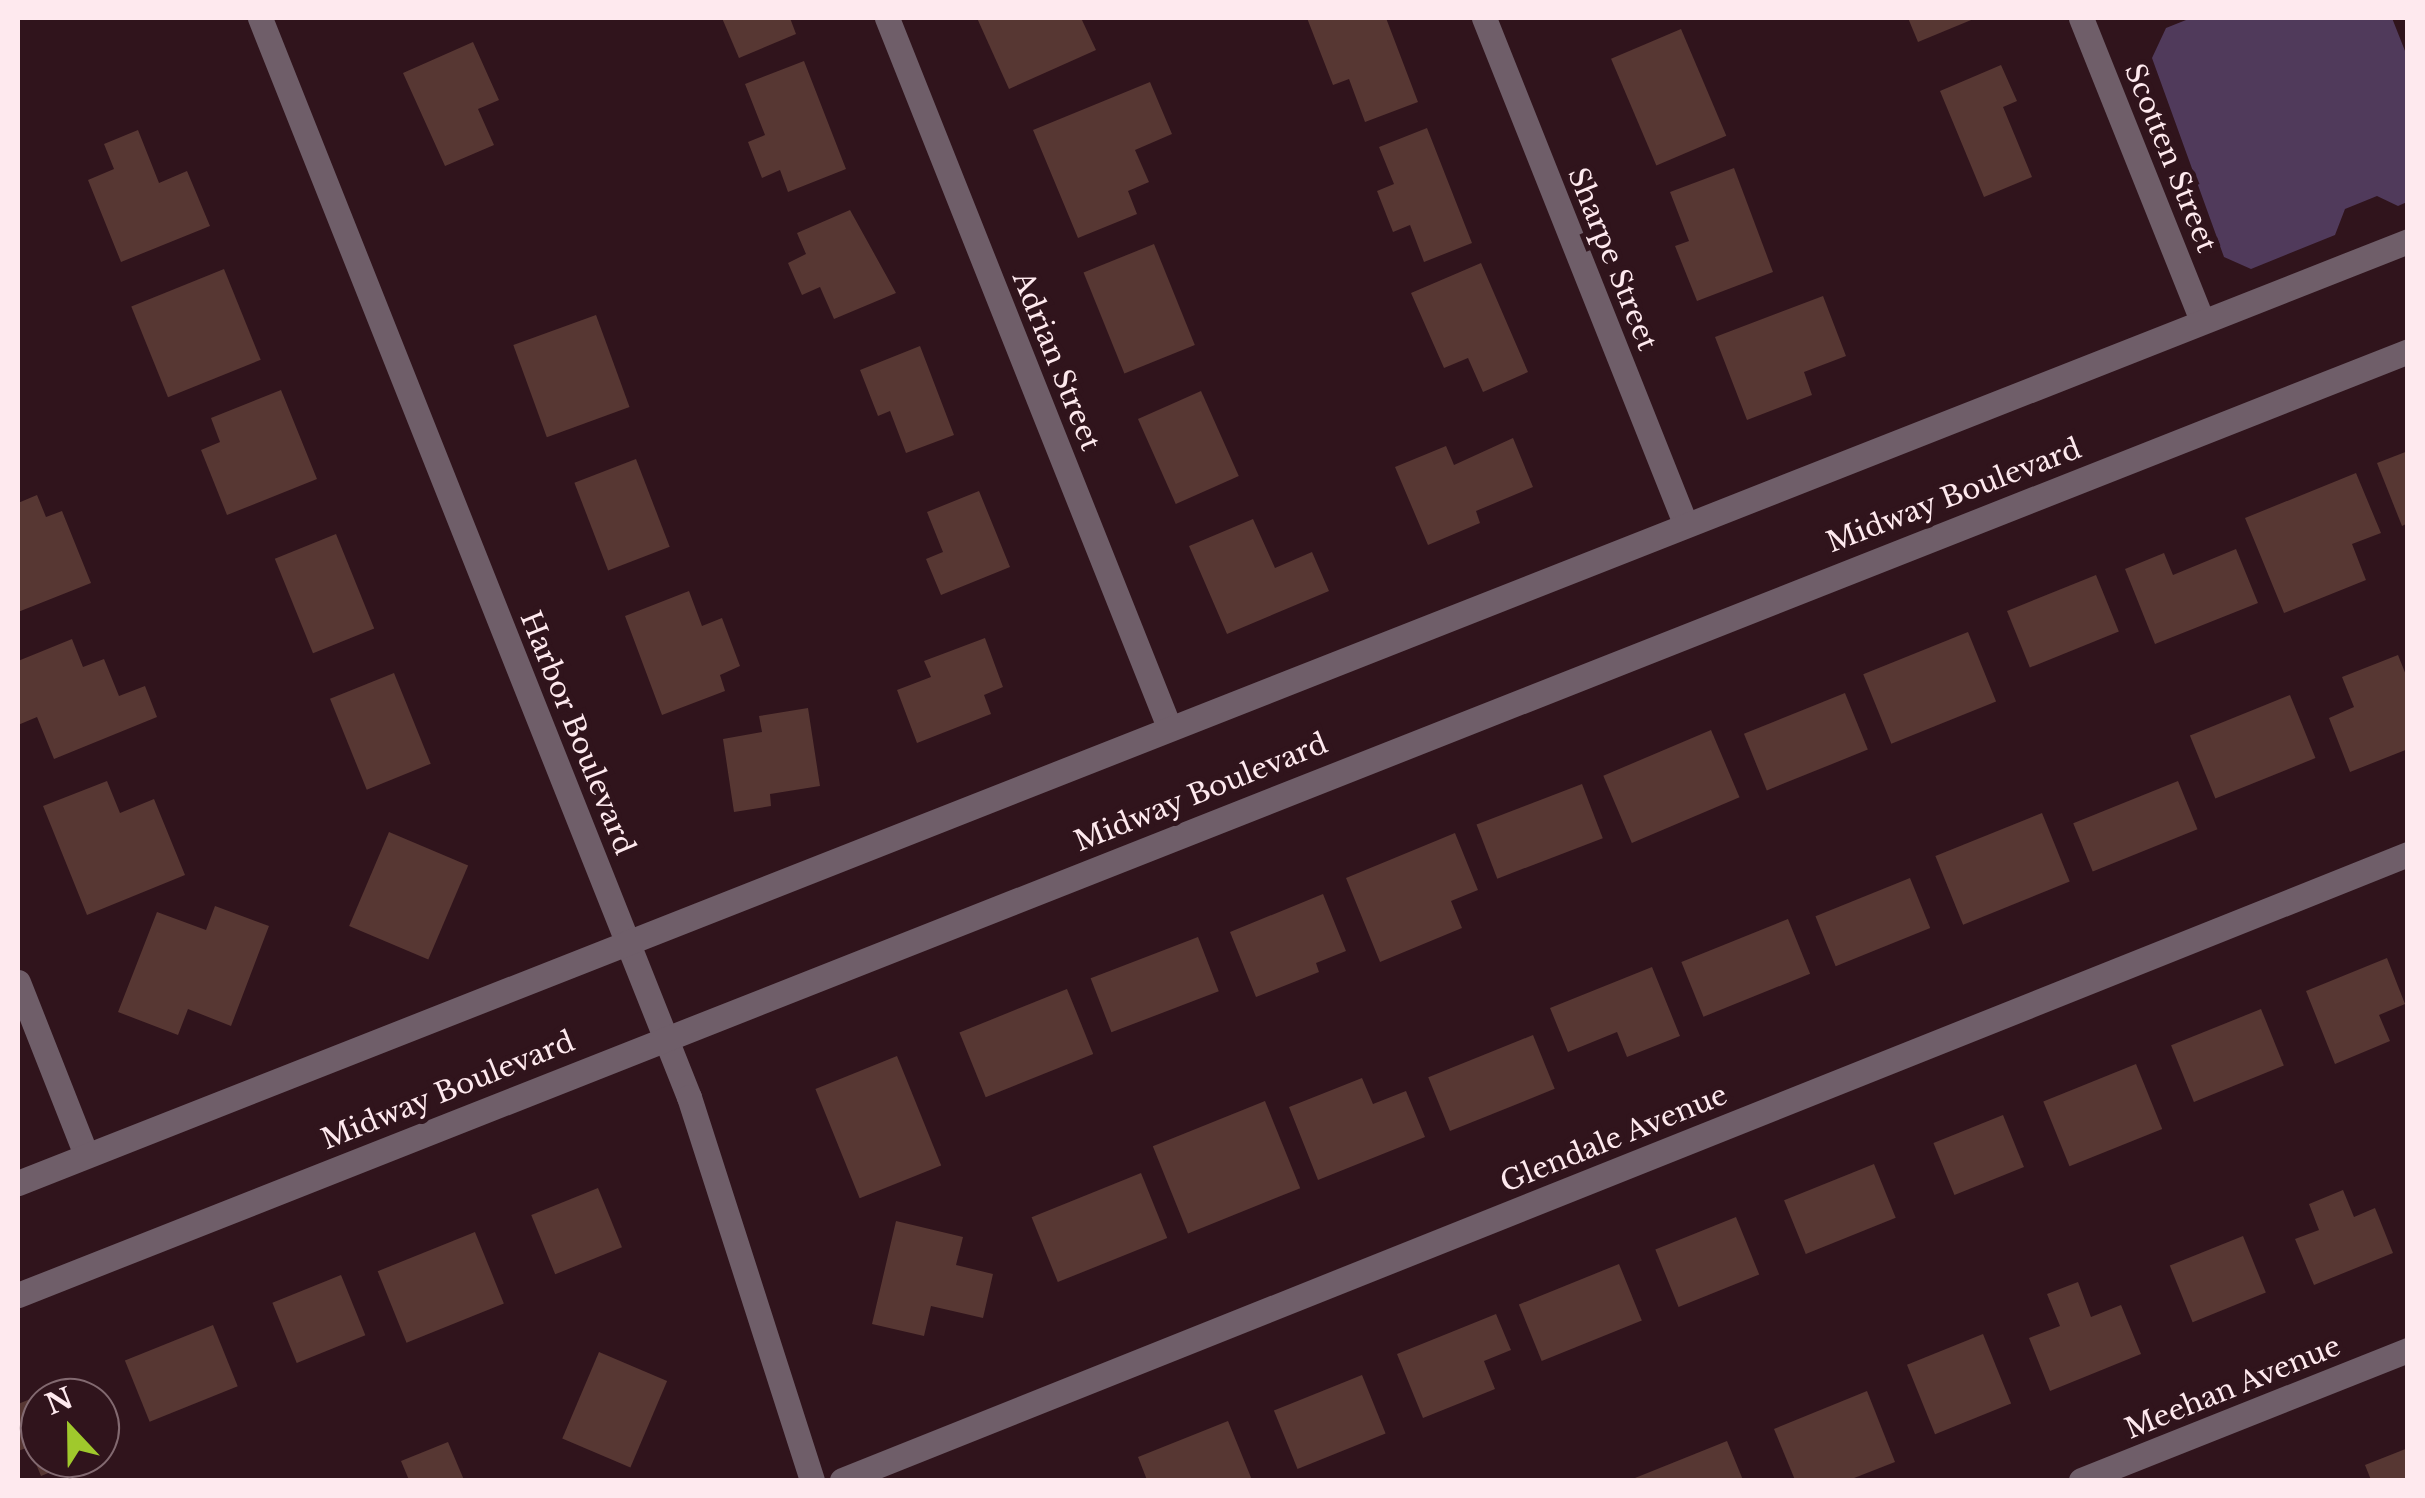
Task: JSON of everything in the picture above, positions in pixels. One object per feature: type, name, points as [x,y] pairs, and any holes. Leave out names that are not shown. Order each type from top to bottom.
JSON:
[{"type":"street","name":"Harbor Boulevard","points":[[260,18],[665,1037],[812,1480]]},
{"type":"street","name":"Adrian Street","points":[[887,18],[1169,727]]},
{"type":"street","name":"Sharpe Street","points":[[1484,18],[1685,523]]},
{"type":"street","name":"Scotten Street","points":[[2081,18],[2202,321]]},
{"type":"street","points":[[18,1184],[1685,523],[2408,241]]},
{"type":"street","name":"Midway Boulevard","points":[[18,1294],[2408,351]]},
{"type":"street","name":"Glendale Avenue","points":[[842,1480],[2408,854]]},
{"type":"street","points":[[18,982],[86,1155]]},
{"type":"street","name":"Meehan Avenue","points":[[2081,1480],[2408,1350]]},
{"type":"shaded area","points":[[2191,18],[2392,18],[2407,56],[2407,202],[2398,206],[2377,196],[2345,209],[2335,235],[2251,269],[2224,257],[2152,58],[2166,28]]},
{"type":"building","points":[[722,18],[790,18],[796,34],[739,58]]},
{"type":"building","points":[[977,18],[1081,18],[1096,50],[1009,89]]},
{"type":"building","points":[[1307,18],[1386,18],[1418,102],[1365,122],[1349,79],[1333,85]]},
{"type":"building","points":[[1908,18],[1976,18],[1918,42]]},
{"type":"building","points":[[1681,29],[1726,136],[1656,165],[1611,59]]},
{"type":"building","points":[[473,42],[499,100],[478,109],[494,145],[445,166],[403,73]]},
{"type":"building","points":[[804,61],[846,169],[788,192],[780,170],[762,178],[748,142],[765,135],[745,84]]},
{"type":"building","points":[[2001,65],[2017,101],[2003,107],[2032,177],[1984,197],[1940,91]]},
{"type":"building","points":[[1150,82],[1172,134],[1135,150],[1149,182],[1128,191],[1137,214],[1078,238],[1033,130]]},
{"type":"building","points":[[1427,128],[1472,243],[1424,262],[1410,225],[1393,232],[1377,191],[1394,184],[1379,147]]},
{"type":"building","points":[[138,130],[159,183],[187,171],[210,226],[121,262],[88,180],[114,169],[104,144]]},
{"type":"building","points":[[1734,168],[1773,272],[1697,301],[1675,246],[1689,241],[1670,192]]},
{"type":"building","points":[[850,210],[896,293],[834,319],[820,287],[802,295],[788,263],[806,254],[797,233]]},
{"type":"building","points":[[1154,244],[1195,345],[1124,374],[1084,272]]},
{"type":"building","points":[[1481,263],[1528,372],[1483,392],[1468,358],[1444,368],[1411,293]]},
{"type":"building","points":[[224,269],[261,360],[168,397],[131,306]]},
{"type":"building","points":[[1823,296],[1846,356],[1804,372],[1812,395],[1747,420],[1715,337]]},
{"type":"building","points":[[596,315],[630,407],[547,437],[513,345]]},
{"type":"building","points":[[920,346],[954,435],[906,453],[890,411],[878,416],[860,370]]},
{"type":"building","points":[[281,390],[317,479],[227,515],[201,450],[220,442],[211,418]]},
{"type":"building","points":[[1201,391],[1239,476],[1176,504],[1138,419]]},
{"type":"building","points":[[1513,438],[1533,487],[1476,511],[1480,523],[1428,545],[1395,467],[1446,446],[1454,465]]},
{"type":"building","points":[[2408,451],[2408,523],[2402,526],[2377,463]]},
{"type":"building","points":[[636,459],[670,547],[608,570],[574,483]]},
{"type":"building","points":[[2356,473],[2381,533],[2352,544],[2366,580],[2284,613],[2245,518]]},
{"type":"building","points":[[979,491],[1010,567],[941,595],[926,559],[943,552],[927,512]]},
{"type":"building","points":[[37,495],[46,517],[62,511],[91,583],[18,612],[18,503]]},
{"type":"building","points":[[1253,519],[1275,568],[1312,552],[1329,591],[1227,634],[1189,546]]},
{"type":"building","points":[[336,534],[374,629],[313,653],[275,559]]},
{"type":"building","points":[[2236,549],[2258,603],[2155,644],[2125,569],[2164,553],[2173,575]]},
{"type":"building","points":[[2096,575],[2119,632],[2030,668],[2007,611]]},
{"type":"building","points":[[689,591],[702,626],[722,618],[740,666],[720,675],[725,691],[662,715],[625,616]]},
{"type":"building","points":[[1968,632],[1996,702],[1891,744],[1863,674]]},
{"type":"building","points":[[985,638],[1003,687],[984,695],[991,714],[917,743],[897,690],[931,677],[924,661]]},
{"type":"building","points":[[72,639],[83,667],[104,659],[119,696],[145,686],[157,717],[54,759],[37,717],[18,725],[18,661]]},
{"type":"building","points":[[2398,655],[2408,680],[2408,749],[2350,772],[2329,718],[2354,707],[2342,677]]},
{"type":"building","points":[[394,673],[431,764],[367,790],[330,699]]},
{"type":"building","points":[[1845,693],[1868,750],[1767,790],[1744,734]]},
{"type":"building","points":[[2290,695],[2315,758],[2215,799],[2190,735]]},
{"type":"building","points":[[808,708],[820,786],[770,794],[771,806],[734,812],[723,739],[762,732],[759,716]]},
{"type":"building","points":[[1711,730],[1740,797],[1632,843],[1603,776]]},
{"type":"building","points":[[107,781],[120,813],[154,799],[185,875],[87,915],[43,806]]},
{"type":"building","points":[[2178,781],[2197,829],[2093,872],[2073,823]]},
{"type":"building","points":[[1582,784],[1603,838],[1497,879],[1477,824]]},
{"type":"building","points":[[2042,813],[2070,882],[1963,925],[1935,856]]},
{"type":"building","points":[[389,832],[468,866],[428,959],[349,926]]},
{"type":"building","points":[[1455,833],[1478,890],[1451,901],[1462,928],[1380,962],[1346,878]]},
{"type":"building","points":[[1910,878],[1930,928],[1836,966],[1815,916]]},
{"type":"building","points":[[1323,894],[1346,951],[1316,963],[1319,972],[1256,997],[1230,932]]},
{"type":"building","points":[[215,906],[269,926],[231,1026],[188,1009],[178,1035],[118,1012],[157,912],[206,930]]},
{"type":"building","points":[[1788,919],[1810,974],[1703,1017],[1681,962]]},
{"type":"building","points":[[1198,937],[1219,991],[1111,1032],[1091,978]]},
{"type":"building","points":[[2387,958],[2405,1004],[2379,1015],[2390,1041],[2335,1064],[2306,991]]},
{"type":"building","points":[[1652,967],[1680,1036],[1627,1057],[1617,1032],[1568,1052],[1550,1008]]},
{"type":"building","points":[[1067,989],[1093,1054],[986,1097],[959,1032]]},
{"type":"building","points":[[2261,1009],[2284,1066],[2194,1102],[2171,1045]]},
{"type":"building","points":[[1533,1035],[1555,1089],[1450,1131],[1428,1077]]},
{"type":"building","points":[[897,1056],[941,1165],[860,1198],[815,1089]]},
{"type":"building","points":[[2136,1064],[2162,1129],[2070,1166],[2043,1101]]},
{"type":"building","points":[[1362,1078],[1373,1104],[1406,1091],[1425,1137],[1318,1180],[1289,1107]]},
{"type":"building","points":[[1265,1101],[1300,1188],[1188,1233],[1153,1146]]},
{"type":"building","points":[[2003,1115],[2024,1167],[1954,1195],[1933,1143]]},
{"type":"building","points":[[1874,1164],[1896,1218],[1806,1254],[1784,1200]]},
{"type":"building","points":[[1141,1173],[1167,1238],[1058,1282],[1032,1217]]},
{"type":"building","points":[[598,1188],[622,1247],[555,1274],[531,1215]]},
{"type":"building","points":[[2343,1190],[2354,1217],[2375,1208],[2393,1253],[2314,1285],[2295,1239],[2319,1230],[2309,1204]]},
{"type":"building","points":[[1736,1217],[1759,1274],[1679,1307],[1655,1250]]},
{"type":"building","points":[[896,1221],[963,1237],[956,1265],[993,1274],[983,1318],[931,1306],[924,1336],[872,1324]]},
{"type":"building","points":[[475,1232],[504,1303],[406,1343],[378,1271]]},
{"type":"building","points":[[2243,1236],[2266,1293],[2193,1322],[2170,1266]]},
{"type":"building","points":[[1619,1264],[1642,1321],[1542,1361],[1519,1304]]},
{"type":"building","points":[[341,1275],[365,1335],[297,1363],[272,1303]]},
{"type":"building","points":[[2078,1282],[2091,1317],[2121,1305],[2141,1354],[2050,1391],[2029,1338],[2060,1326],[2047,1294]]},
{"type":"building","points":[[1496,1314],[1511,1350],[1484,1361],[1495,1389],[1423,1418],[1397,1354]]},
{"type":"building","points":[[213,1325],[238,1386],[150,1422],[125,1361]]},
{"type":"building","points":[[1983,1334],[2011,1404],[1935,1434],[1907,1365]]},
{"type":"building","points":[[599,1352],[667,1381],[630,1467],[562,1439]]},
{"type":"building","points":[[1362,1375],[1386,1433],[1298,1469],[1274,1411]]},
{"type":"building","points":[[1867,1391],[1895,1462],[1849,1480],[1795,1480],[1774,1429]]},
{"type":"building","points":[[20,1403],[18,1451],[18,1404]]},
{"type":"building","points":[[1228,1421],[1252,1480],[1147,1480],[1138,1457]]},
{"type":"building","points":[[1727,1441],[1743,1480],[1630,1480]]},
{"type":"building","points":[[448,1442],[464,1480],[409,1480],[401,1461]]},
{"type":"building","points":[[2408,1448],[2408,1480],[2371,1480],[2365,1465]]}]
